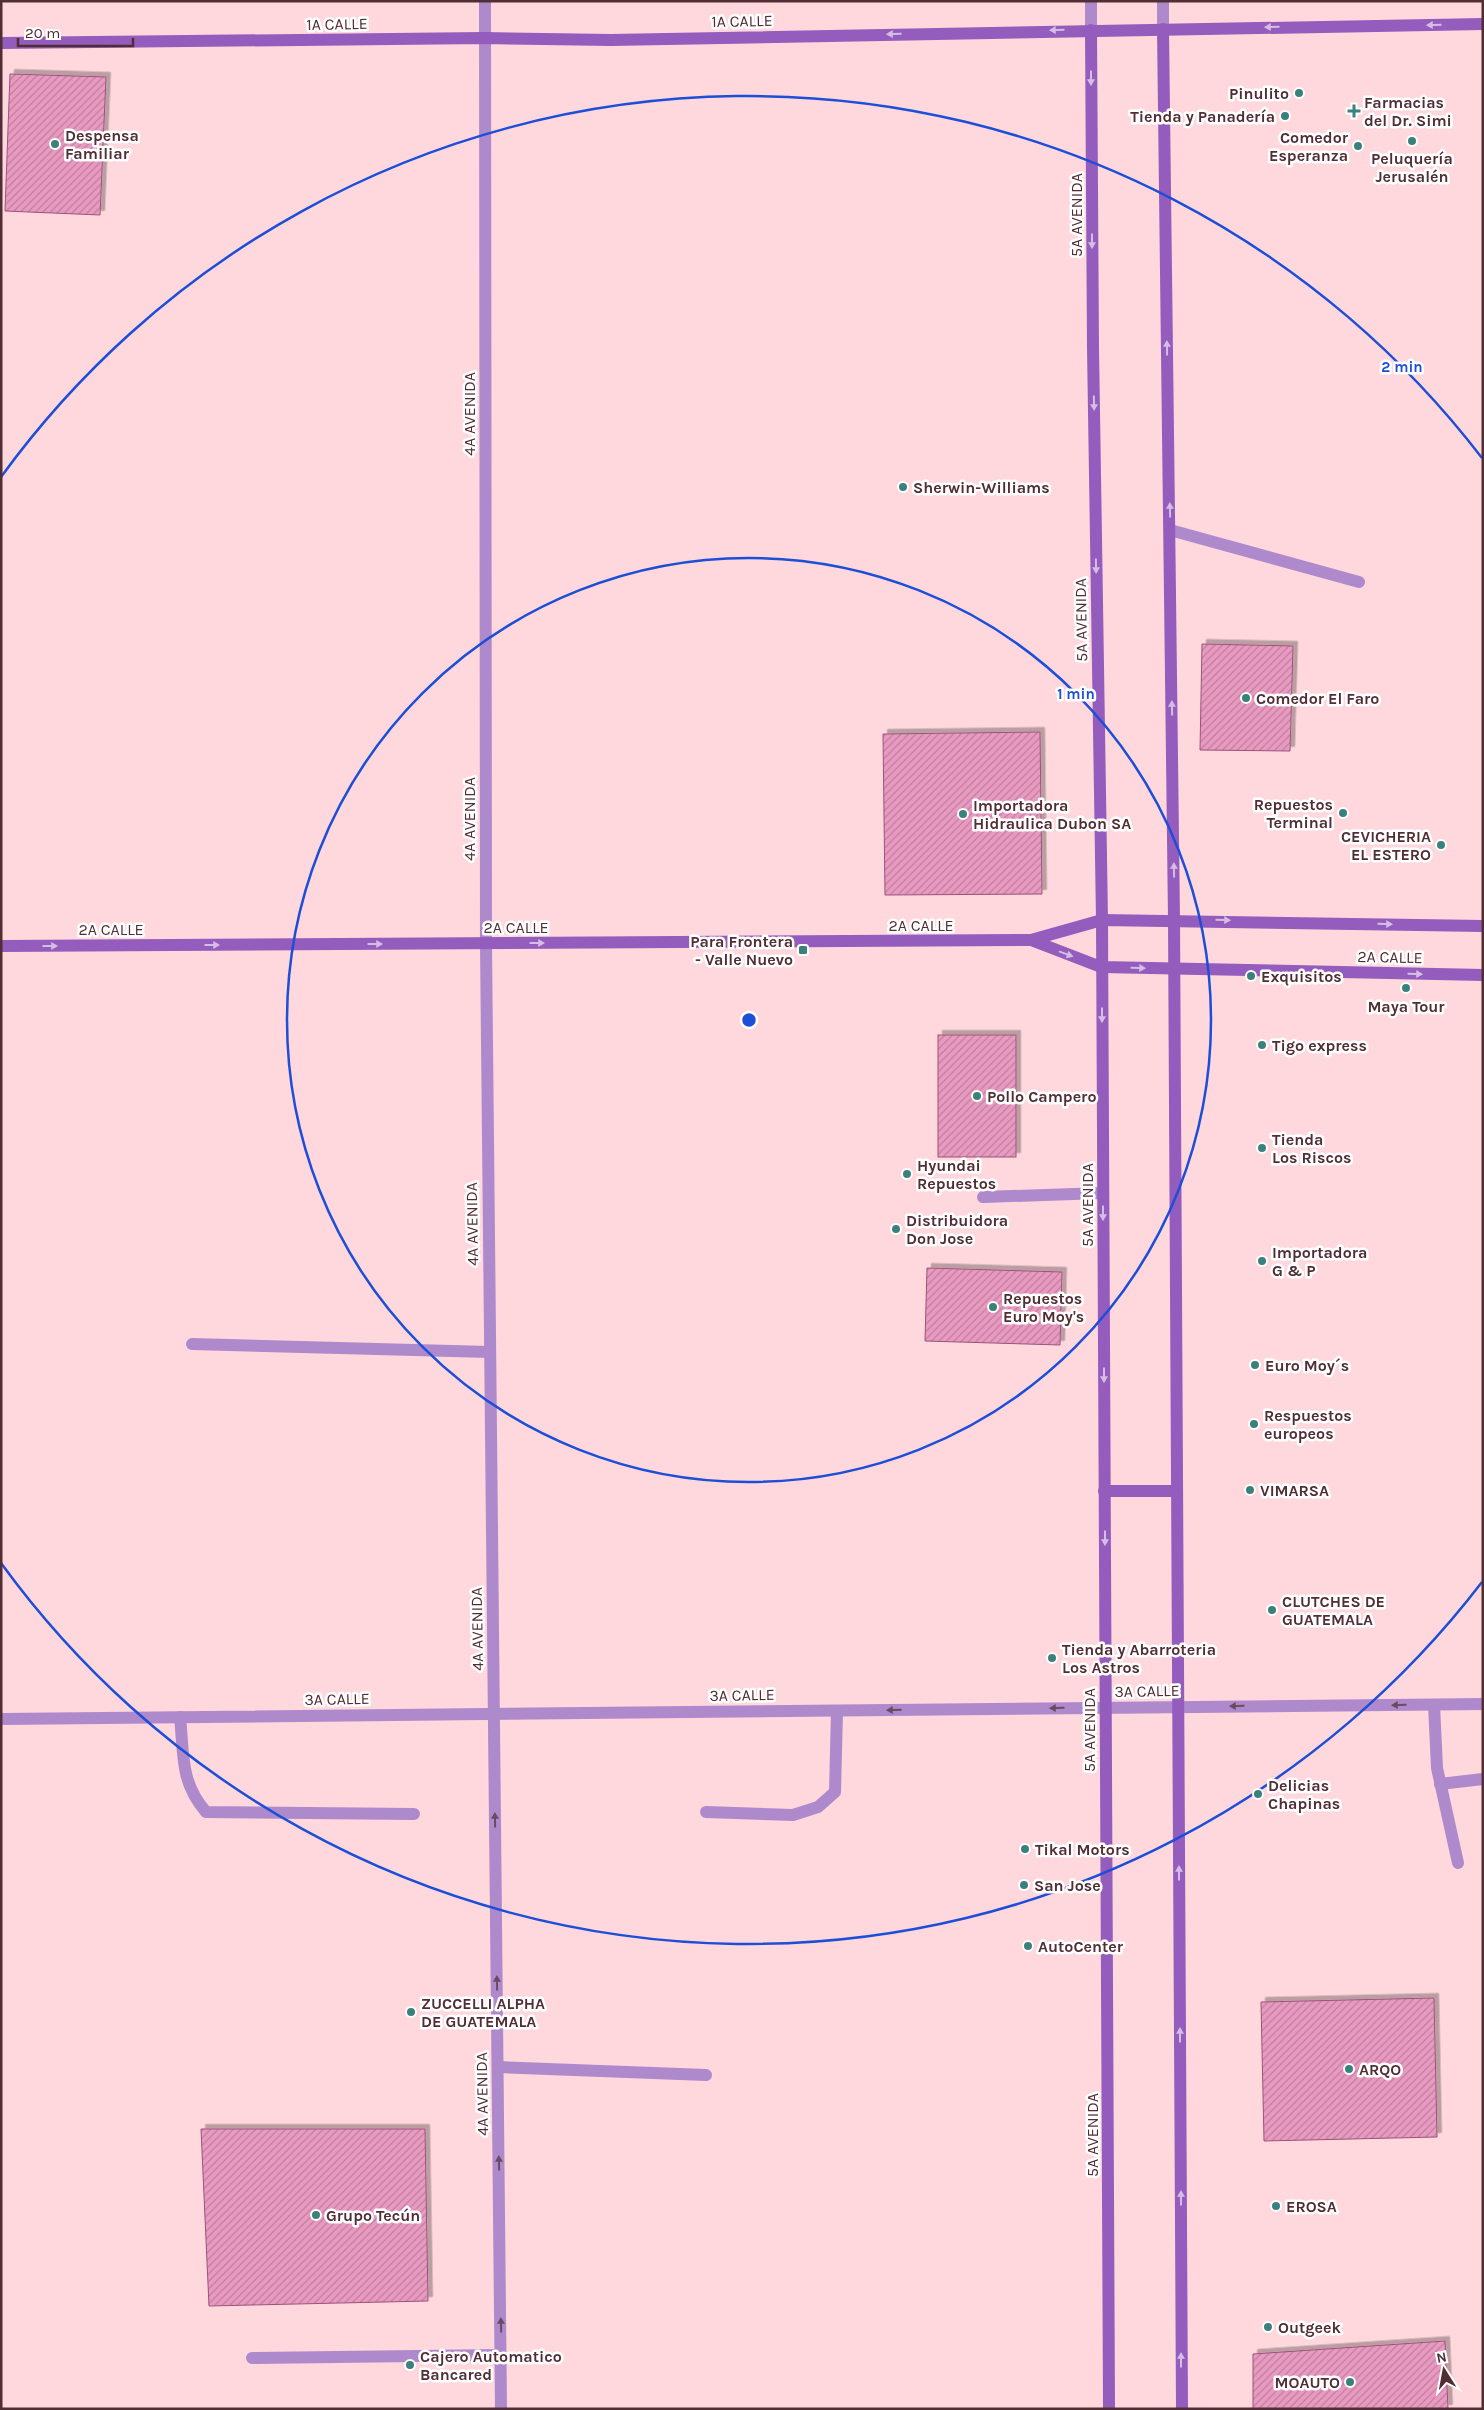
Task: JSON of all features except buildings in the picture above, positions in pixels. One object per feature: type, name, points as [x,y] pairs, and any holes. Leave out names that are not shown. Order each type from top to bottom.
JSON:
[{"type":"street","name":"4A AVENIDA","points":[[485,1],[486,944],[502,2409]]},
{"type":"street","name":"5A AVENIDA","points":[[1091,1],[1093,338],[1102,920],[1110,2409]]},
{"type":"street","points":[[1163,1],[1174,919],[1182,2409]]},
{"type":"street","name":"1A CALLE","points":[[1,43],[484,38],[621,40],[1483,24]]},
{"type":"street","points":[[1170,530],[1360,582]]},
{"type":"street","name":"2A CALLE","points":[[1,946],[1031,940],[1102,920],[1174,919],[1483,926]]},
{"type":"street","name":"2A CALLE","points":[[1031,940],[1101,966],[1483,975]]},
{"type":"street","points":[[983,1196],[1103,1193]]},
{"type":"street","points":[[192,1344],[490,1352]]},
{"type":"street","points":[[1104,1491],[1177,1491]]},
{"type":"street","points":[[1434,1704],[1437,1768],[1458,1864]]},
{"type":"street","name":"3A CALLE","points":[[1,1719],[1483,1704]]},
{"type":"street","points":[[706,1812],[793,1815],[818,1808],[835,1792],[837,1711]]},
{"type":"street","points":[[180,1717],[187,1782],[194,1798],[206,1812],[414,1814]]},
{"type":"street","points":[[1440,1784],[1483,1779]]},
{"type":"street","points":[[498,2067],[706,2075]]},
{"type":"street","points":[[252,2358],[501,2355]]},
{"type":"place","name":"Pinulito","points":[[1299,93]]},
{"type":"place","name":"Farmacias del Dr. Simi","points":[[1354,111]]},
{"type":"place","name":"Tienda y Panadería","points":[[1285,116]]},
{"type":"place","name":"Peluquería Jerusalén","points":[[1412,141]]},
{"type":"place","name":"Despensa Familiar","points":[[55,144]]},
{"type":"place","name":"Comedor Esperanza","points":[[1358,146]]},
{"type":"place","name":"Sherwin-Williams","points":[[903,487]]},
{"type":"place","name":"Comedor El Faro","points":[[1246,698]]},
{"type":"place","name":"Repuestos Terminal","points":[[1343,813]]},
{"type":"place","name":"Importadora Hidraulica Dubon SA","points":[[963,814]]},
{"type":"place","name":"CEVICHERIA EL ESTERO","points":[[1441,845]]},
{"type":"place","name":"Para Frontera - Valle Nuevo","points":[[803,950]]},
{"type":"place","name":"Exquisitos","points":[[1251,976]]},
{"type":"place","name":"Maya Tour","points":[[1406,988]]},
{"type":"place","name":"Tigo express","points":[[1262,1045]]},
{"type":"place","name":"Pollo Campero","points":[[977,1096]]},
{"type":"place","name":"Tienda Los Riscos","points":[[1262,1148]]},
{"type":"place","name":"Hyundai Repuestos","points":[[907,1174]]},
{"type":"place","name":"Distribuidora Don Jose","points":[[896,1229]]},
{"type":"place","name":"Importadora G & P","points":[[1262,1261]]},
{"type":"place","name":"Repuestos Euro Moy's","points":[[993,1307]]},
{"type":"place","name":"Euro Moy´s","points":[[1255,1365]]},
{"type":"place","name":"Respuestos europeos","points":[[1254,1424]]},
{"type":"place","name":"VIMARSA","points":[[1250,1490]]},
{"type":"place","name":"CLUTCHES DE GUATEMALA","points":[[1272,1610]]},
{"type":"place","name":"Tienda y Abarroteria Los Astros","points":[[1052,1658]]},
{"type":"place","name":"Delicias Chapinas","points":[[1258,1794]]},
{"type":"place","name":"Tikal Motors","points":[[1025,1849]]},
{"type":"place","name":"San Jose","points":[[1024,1885]]},
{"type":"place","name":"AutoCenter","points":[[1028,1946]]},
{"type":"place","name":"ZUCCELLI ALPHA DE GUATEMALA","points":[[411,2012]]},
{"type":"place","name":"ARQO","points":[[1349,2069]]},
{"type":"place","name":"EROSA","points":[[1276,2206]]},
{"type":"place","name":"Grupo Tecún","points":[[316,2215]]},
{"type":"place","name":"Outgeek","points":[[1268,2327]]},
{"type":"place","name":"Cajero Automatico Bancared","points":[[410,2365]]},
{"type":"place","name":"MOAUTO","points":[[1350,2382]]}]
